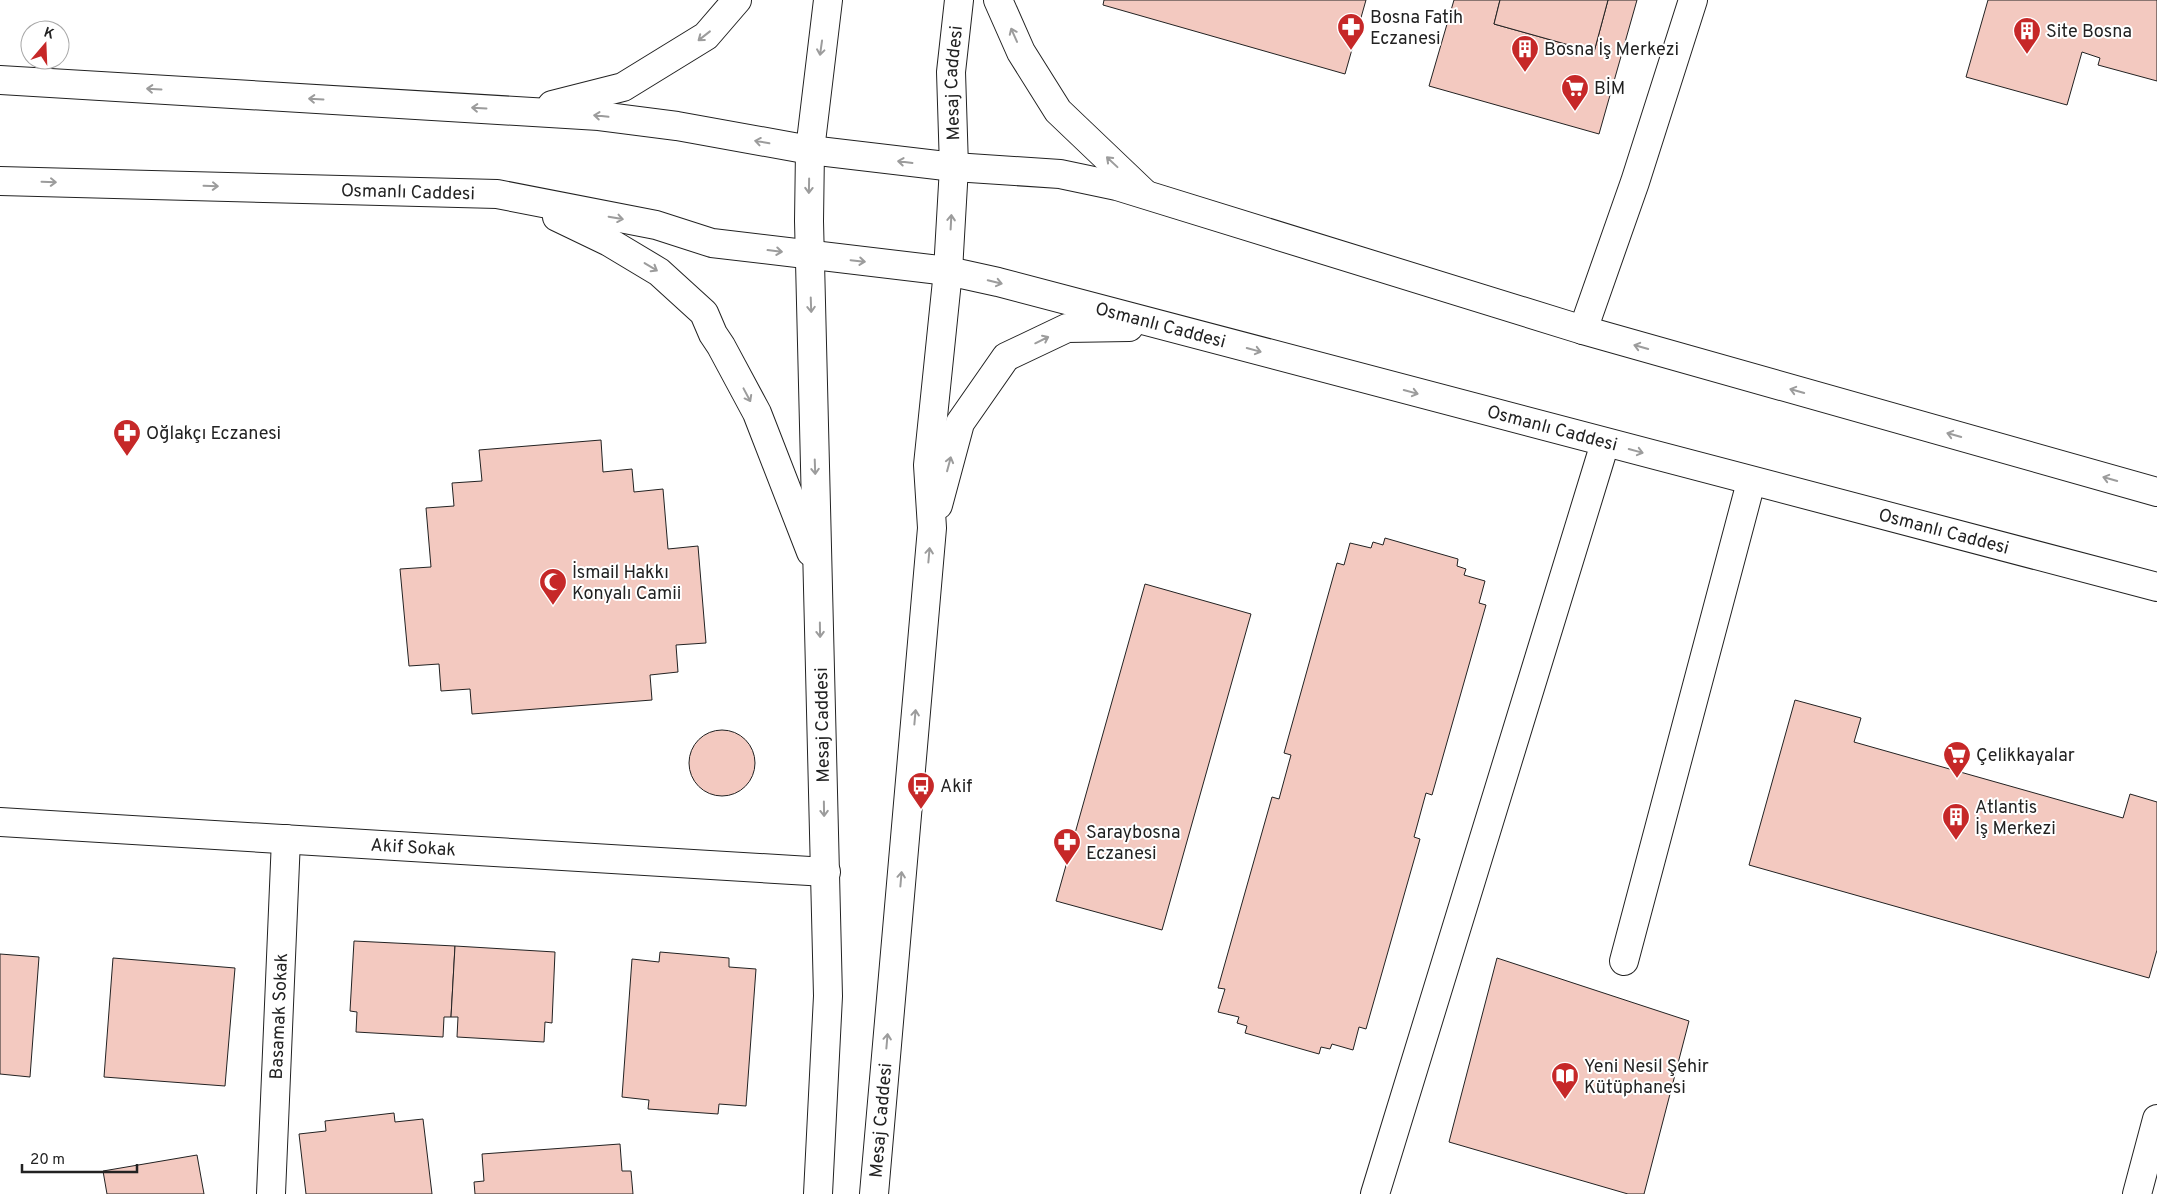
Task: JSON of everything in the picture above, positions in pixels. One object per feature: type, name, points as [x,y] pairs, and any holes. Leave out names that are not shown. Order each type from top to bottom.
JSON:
[{"type":"street","points":[[527,111],[623,87],[706,36],[737,0]]},
{"type":"street","points":[[810,150],[828,0]]},
{"type":"street","name":"Mesaj Caddesi","points":[[874,1194],[932,528],[928,465],[948,271],[954,167],[951,72],[959,0]]},
{"type":"street","points":[[998,0],[1021,52],[1058,111],[1147,195]]},
{"type":"street","points":[[1583,330],[1635,182],[1693,0]]},
{"type":"street","points":[[0,80],[599,116],[677,126],[810,150],[954,167],[1060,174],[1147,195],[1583,330],[2157,492]]},
{"type":"street","name":"Mesaj Caddesi","points":[[810,150],[809,256],[828,996],[818,1194]]},
{"type":"street","name":"Osmanlı Caddesi","points":[[0,180],[497,194],[656,225],[712,243],[948,271],[998,282],[1751,482],[2157,587]]},
{"type":"street","points":[[497,194],[573,224],[609,242],[659,272],[704,313],[713,334],[757,413],[818,569]]},
{"type":"street","points":[[932,528],[960,423],[1006,357],[1067,328],[1163,326]]},
{"type":"street","points":[[1375,1194],[1605,443]]},
{"type":"street","points":[[1624,961],[1751,482]]},
{"type":"street","name":"Akif Sokak","points":[[0,822],[826,872]]},
{"type":"street","name":"Basamak Sokak","points":[[271,1194],[286,839]]},
{"type":"street","points":[[2137,1194],[2157,1119]]},
{"type":"building","points":[[1104,0],[1366,0],[1345,74],[1103,5]]},
{"type":"building","name":"Bosna İş Merkezi","points":[[1454,0],[1500,0],[1494,24],[1594,52],[1608,0],[1637,0],[1599,134],[1429,86]]},
{"type":"building","points":[[1500,0],[1608,0],[1594,52],[1494,24]]},
{"type":"building","name":"Site Bosna","points":[[1988,0],[2157,0],[2157,81],[2098,65],[2100,58],[2082,52],[2067,105],[1966,77]]},
{"type":"building","name":"İsmail Hakkı Konyalı Camii","points":[[601,440],[603,472],[632,469],[634,492],[663,489],[668,549],[698,546],[706,643],[676,645],[678,672],[650,675],[652,700],[472,714],[470,689],[441,691],[439,664],[409,666],[400,569],[431,567],[426,508],[454,506],[452,483],[482,481],[479,450]]},
{"type":"building","points":[[1385,538],[1458,559],[1457,566],[1466,569],[1464,575],[1485,581],[1479,603],[1486,605],[1432,795],[1426,793],[1414,837],[1420,839],[1366,1029],[1359,1027],[1353,1050],[1332,1044],[1330,1049],[1321,1047],[1319,1054],[1245,1033],[1247,1026],[1237,1023],[1239,1017],[1218,1012],[1225,989],[1218,988],[1272,797],[1279,799],[1291,755],[1284,753],[1337,563],[1344,565],[1350,543],[1371,548],[1373,542],[1383,545]]},
{"type":"building","points":[[1145,584],[1251,614],[1162,930],[1056,901]]},
{"type":"building","name":"Atlantis İş Merkezi","points":[[1795,700],[1861,718],[1854,742],[2123,818],[2130,794],[2157,802],[2157,950],[2149,978],[1749,865]]},
{"type":"building","points":[[716,730],[728,730],[740,735],[750,745],[755,757],[753,776],[740,791],[728,796],[716,796],[704,791],[694,781],[689,769],[689,757],[694,745],[704,735]]},
{"type":"building","points":[[354,941],[455,946],[451,1017],[444,1017],[443,1037],[356,1032],[357,1012],[350,1011]]},
{"type":"building","points":[[455,946],[555,952],[552,1023],[545,1022],[544,1042],[457,1037],[458,1017],[451,1017]]},
{"type":"building","points":[[660,952],[729,958],[729,967],[756,969],[746,1106],[719,1104],[718,1114],[648,1109],[649,1100],[622,1097],[632,959],[659,962]]},
{"type":"building","points":[[0,954],[39,957],[30,1077],[0,1074]]},
{"type":"building","points":[[113,958],[235,968],[225,1086],[104,1077]]},
{"type":"building","points":[[1497,958],[1689,1021],[1644,1194],[1628,1194],[1449,1142]]},
{"type":"building","points":[[394,1113],[395,1122],[423,1119],[432,1194],[306,1194],[299,1134],[326,1131],[325,1121]]},
{"type":"building","points":[[620,1144],[622,1171],[631,1171],[633,1194],[475,1194],[474,1182],[484,1181],[482,1154]]},
{"type":"building","points":[[197,1155],[204,1194],[107,1194],[103,1171]]},
{"type":"place","name":"Bosna Fatih Eczanesi","points":[[1351,51]]},
{"type":"place","name":"Site Bosna","points":[[2027,55]]},
{"type":"place","name":"Bosna İş Merkezi","points":[[1525,73]]},
{"type":"place","name":"BİM","points":[[1575,112]]},
{"type":"place","name":"Oğlakçı Eczanesi","points":[[127,457]]},
{"type":"place","name":"İsmail Hakkı Konyalı Camii","points":[[553,606]]},
{"type":"place","name":"Çelikkayalar","points":[[1957,779]]},
{"type":"place","name":"Akif","points":[[921,810]]},
{"type":"place","name":"Atlantis İş Merkezi","points":[[1956,841]]},
{"type":"place","name":"Saraybosna Eczanesi","points":[[1067,866]]},
{"type":"place","name":"Yeni Nesil Şehir Kütüphanesi","points":[[1565,1100]]}]
